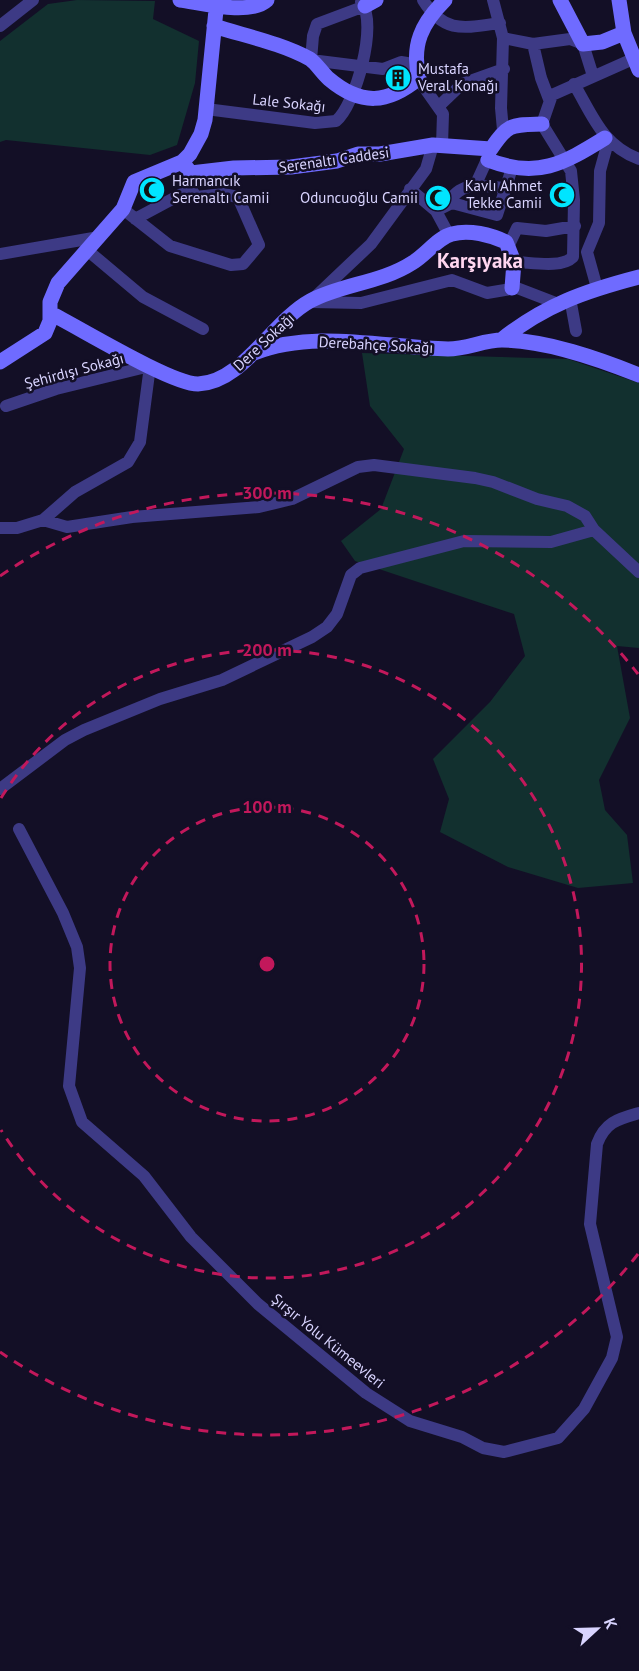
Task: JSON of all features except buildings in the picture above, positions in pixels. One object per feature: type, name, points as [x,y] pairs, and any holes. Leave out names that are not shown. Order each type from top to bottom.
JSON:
[{"type":"street","points":[[0,26],[33,0]]},
{"type":"street","points":[[180,0],[217,2],[254,8],[267,0]]},
{"type":"street","points":[[423,0],[432,14],[441,22],[464,27],[500,23]]},
{"type":"street","points":[[419,78],[417,43],[423,26],[446,0]]},
{"type":"street","points":[[475,186],[503,130],[501,108],[504,69],[503,38],[493,0]]},
{"type":"street","points":[[560,0],[583,44],[593,76]]},
{"type":"street","points":[[573,257],[575,226],[573,178],[566,161],[556,150],[542,124],[549,99],[555,92],[593,76],[637,62],[624,33],[619,0]]},
{"type":"street","points":[[191,189],[129,214],[162,240],[183,251],[231,265],[248,261],[258,245],[238,197],[223,194],[199,198],[191,189],[186,168],[190,154],[201,134],[206,109],[217,2]]},
{"type":"street","points":[[352,92],[369,33],[367,2],[317,24],[313,36],[311,60],[330,80],[352,92],[374,100],[386,99],[419,78]]},
{"type":"street","points":[[214,26],[311,60],[383,69],[404,62],[439,106],[444,121],[429,164],[364,253],[309,302]]},
{"type":"street","points":[[503,38],[534,45],[570,39],[583,44],[602,42],[624,33]]},
{"type":"street","points":[[534,45],[541,78],[549,99]]},
{"type":"street","points":[[439,106],[462,84],[504,69]]},
{"type":"street","points":[[574,84],[606,140],[639,159]]},
{"type":"street","name":"Lale Sokağı","points":[[206,109],[332,123],[345,111],[352,92]]},
{"type":"street","points":[[503,130],[513,125],[542,124]]},
{"type":"street","points":[[597,288],[588,259],[588,248],[599,223],[600,171],[606,140]]},
{"type":"street","name":"Serenaltı Caddesi","points":[[0,362],[40,338],[48,328],[50,302],[58,283],[99,237],[129,214],[134,182],[145,175],[186,168],[291,167],[331,162],[358,154],[380,154],[437,145],[490,154],[512,168],[539,169],[566,161],[606,140]]},
{"type":"street","points":[[490,236],[512,168]]},
{"type":"street","points":[[448,204],[455,192],[475,186],[505,188]]},
{"type":"street","points":[[410,189],[436,211],[449,235]]},
{"type":"street","points":[[436,211],[454,203],[497,215]]},
{"type":"street","points":[[513,288],[514,262],[509,245],[517,228],[546,231],[575,226]]},
{"type":"street","points":[[309,302],[404,268],[449,235],[463,232],[490,236],[509,245]]},
{"type":"street","points":[[0,254],[99,237]]},
{"type":"street","points":[[514,262],[569,261],[588,248]]},
{"type":"street","points":[[87,250],[143,297],[203,330]]},
{"type":"street","points":[[501,340],[529,318],[563,300],[639,277]]},
{"type":"street","name":"Dere Sokağı","points":[[50,313],[181,381],[205,383],[226,376],[278,326],[309,302],[361,303],[445,280],[456,280],[487,293],[513,288],[563,300]]},
{"type":"street","points":[[563,300],[576,331]]},
{"type":"street","points":[[501,340],[568,351],[639,375]]},
{"type":"street","name":"Derebahçe Sokağı","points":[[251,354],[270,346],[296,342],[452,349],[501,340]]},
{"type":"street","points":[[0,528],[17,528],[43,520],[75,492],[114,472],[136,453],[140,442],[150,366]]},
{"type":"street","name":"Şehirdışı Sokağı","points":[[6,406],[66,387],[150,366]]},
{"type":"street","points":[[43,520],[67,526],[132,517],[259,507],[292,499],[358,467],[374,465],[493,482],[576,510],[639,572]]},
{"type":"street","points":[[0,789],[65,740],[84,730],[160,699],[222,680],[312,637],[327,627],[337,615],[348,581],[360,568],[464,542],[551,542],[594,530]]},
{"type":"street","name":"Şırşır Yolu Kümeevleri","points":[[20,829],[63,913],[77,947],[79,986],[69,1086],[82,1122],[144,1176],[191,1237],[258,1304],[366,1393],[410,1421],[462,1437],[483,1448],[504,1452],[558,1438],[584,1409],[612,1358],[617,1337],[590,1224],[597,1144],[601,1134],[612,1121],[639,1113]]},
{"type":"green space","points":[[77,0],[155,1],[153,19],[199,41],[195,83],[177,145],[150,155],[6,140],[0,142],[0,41],[48,4]]},
{"type":"green space","points":[[362,353],[568,359],[639,383],[639,648],[617,646],[630,718],[599,780],[605,810],[627,835],[633,883],[578,888],[508,867],[440,832],[449,799],[433,759],[490,702],[525,656],[514,614],[355,561],[341,541],[381,509],[404,449],[370,406]]},
{"type":"place","name":"Mustafa Veral Konağı","points":[[398,78]]},
{"type":"place","name":"Harmancık Serenaltı Camii","points":[[152,190]]},
{"type":"place","name":"Kavlı Ahmet Tekke Camii","points":[[562,195]]},
{"type":"place","name":"Oduncuoğlu Camii","points":[[438,198]]},
{"type":"district","name":"Karşıyaka","points":[[480,261]]}]
